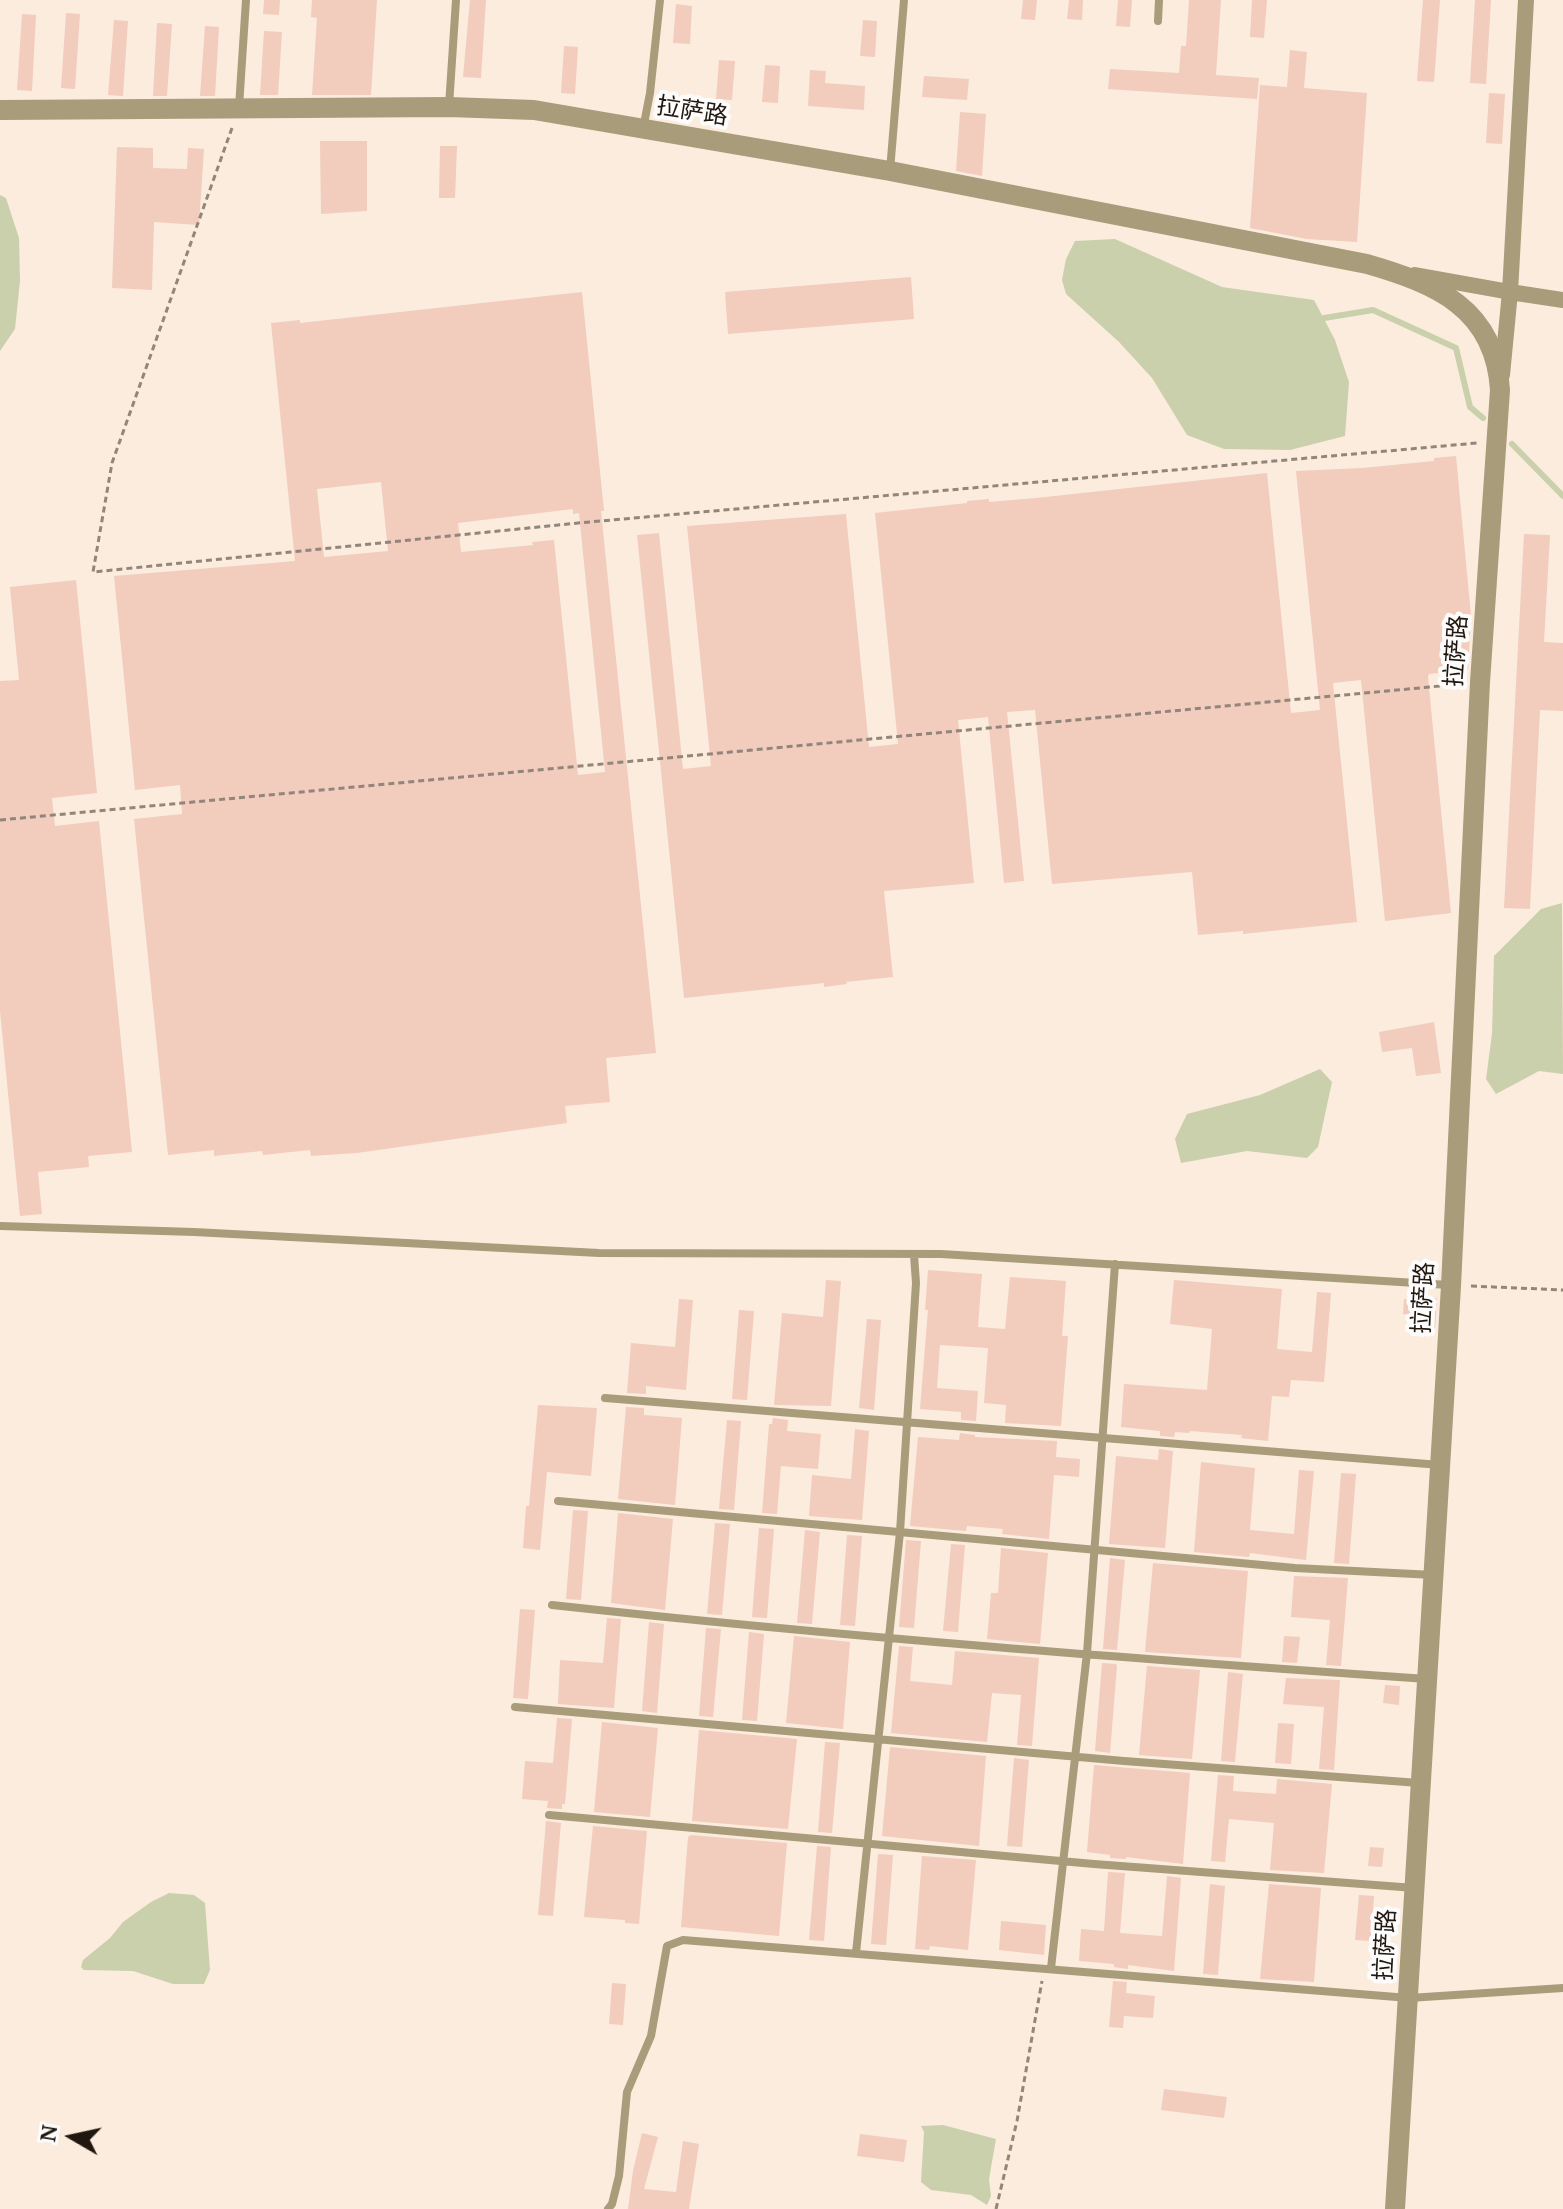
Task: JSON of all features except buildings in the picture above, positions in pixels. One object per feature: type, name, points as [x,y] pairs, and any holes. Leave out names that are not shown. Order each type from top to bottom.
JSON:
[{"type":"street","points":[[1526,0],[1510,292],[1563,300]]},
{"type":"street","name":"拉萨路","points":[[0,110],[449,107],[534,110],[890,171],[1510,292],[1500,390],[1480,682],[1451,1286],[1395,2209]]},
{"type":"street","name":"拉萨路","points":[[1367,264],[1426,284],[1457,302],[1481,328],[1494,354],[1499,369],[1500,390]]},
{"type":"lane","points":[[239,109],[246,0]]},
{"type":"lane","points":[[449,107],[456,0]]},
{"type":"lane","points":[[642,130],[650,93],[660,0]]},
{"type":"lane","points":[[890,171],[904,0]]},
{"type":"lane","points":[[1158,21],[1159,0]]},
{"type":"lane","points":[[0,1226],[194,1232],[599,1253],[941,1254],[1451,1286]]},
{"type":"lane","points":[[856,1953],[900,1532],[916,1283],[914,1255]]},
{"type":"lane","points":[[1048,1968],[1087,1653],[1115,1264]]},
{"type":"lane","points":[[605,1398],[1441,1465]]},
{"type":"lane","points":[[558,1501],[1295,1568],[1434,1575]]},
{"type":"lane","points":[[552,1605],[688,1620],[1428,1679]]},
{"type":"lane","points":[[515,1707],[1422,1784]]},
{"type":"lane","points":[[549,1815],[1061,1861],[1416,1888]]},
{"type":"lane","points":[[608,2209],[619,2176],[627,2092],[651,2036],[667,1946],[683,1940],[1409,1998],[1563,1988]]},
{"type":"path","points":[[239,109],[112,463],[93,572],[578,523],[1497,440]]},
{"type":"path","points":[[0,820],[1480,682]]},
{"type":"path","points":[[1451,1286],[1563,1290]]},
{"type":"path","points":[[996,2209],[1048,1968]]},
{"type":"shaded area","points":[[0,195],[6,198],[19,238],[20,281],[15,329],[0,351]]},
{"type":"shaded area","points":[[1115,239],[1222,287],[1314,300],[1335,340],[1349,382],[1345,436],[1290,450],[1224,449],[1187,435],[1152,378],[1119,342],[1066,294],[1062,280],[1066,259],[1075,241]]},
{"type":"shaded area","points":[[1562,903],[1563,1074],[1539,1071],[1496,1094],[1486,1079],[1492,1034],[1494,956],[1541,909]]},
{"type":"shaded area","points":[[1320,1069],[1332,1082],[1318,1147],[1307,1158],[1247,1151],[1181,1163],[1175,1139],[1187,1114],[1260,1095]]},
{"type":"shaded area","points":[[169,1893],[194,1895],[205,1903],[210,1970],[204,1984],[173,1984],[133,1971],[84,1970],[81,1967],[83,1960],[110,1938],[123,1922]]},
{"type":"shaded area","points":[[943,2125],[996,2139],[989,2179],[991,2196],[987,2205],[971,2195],[931,2190],[921,2182],[924,2132],[921,2126]]},
{"type":"waterway","points":[[1324,318],[1373,310],[1456,348],[1470,407],[1483,418]]},
{"type":"waterway","points":[[1512,444],[1563,496]]}]
